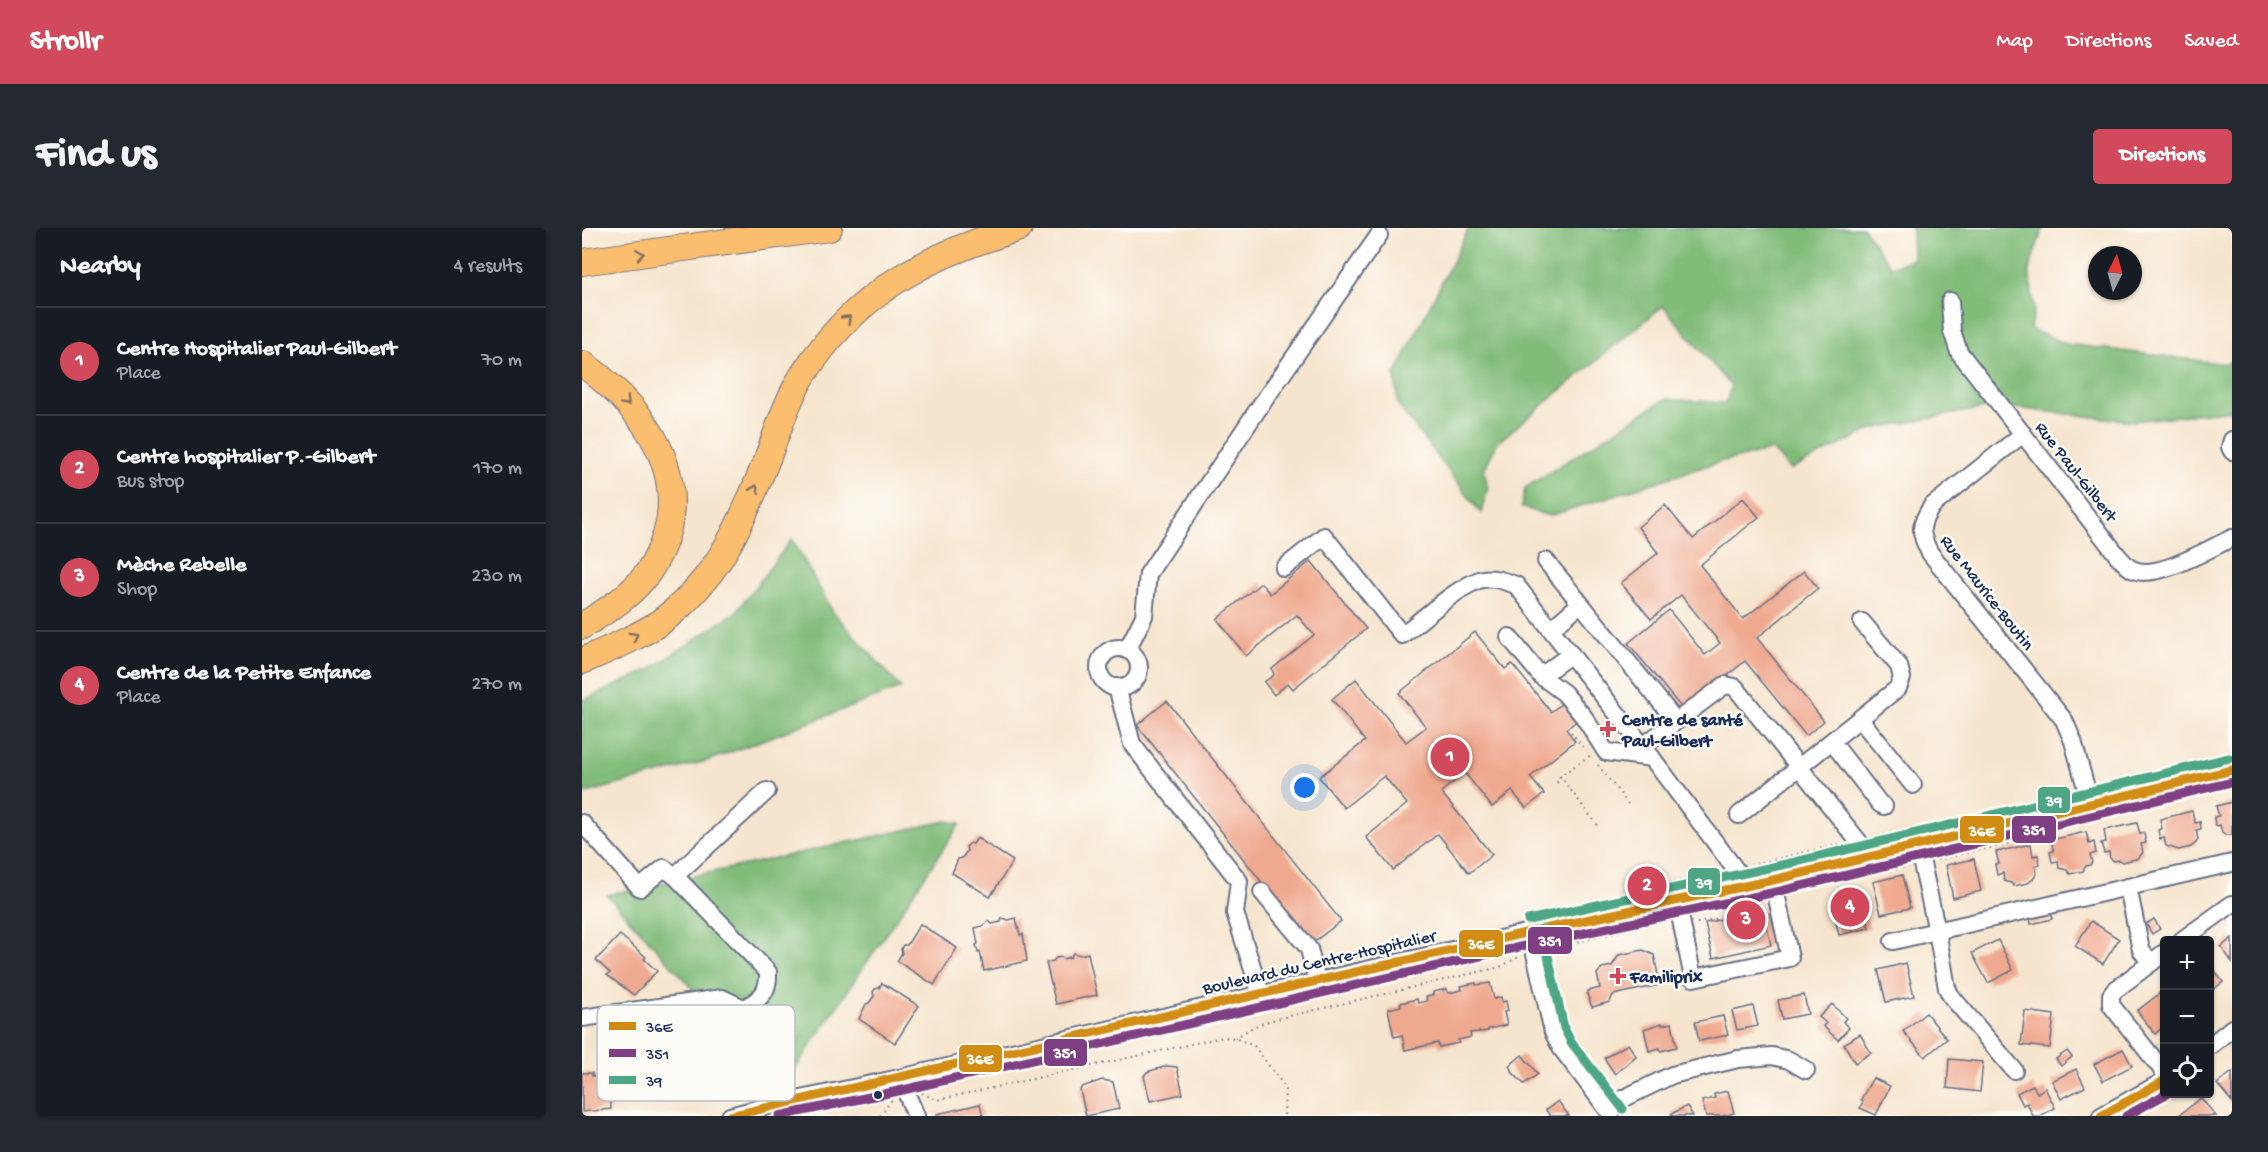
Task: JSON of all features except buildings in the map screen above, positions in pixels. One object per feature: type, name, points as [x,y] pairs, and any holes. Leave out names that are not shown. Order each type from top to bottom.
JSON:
[{"type":"highway","points":[[582,262],[829,228]]},
{"type":"highway","points":[[582,661],[611,649],[665,619],[711,574],[727,550],[746,512],[802,377],[847,318],[880,289],[921,265],[977,240],[1019,228]]},
{"type":"highway","points":[[582,364],[619,394],[645,422],[667,467],[670,491],[670,513],[665,536],[654,563],[636,587],[615,605],[582,626]]},
{"type":"street","points":[[1127,650],[1144,616],[1148,574],[1262,402],[1379,235]]},
{"type":"street","name":"Rue Paul-Gilbert","points":[[1950,301],[1952,331],[1959,352],[2118,556],[2132,570],[2151,572],[2173,566],[2232,538]]},
{"type":"street","name":"Rue Maurice-Boutin","points":[[2023,434],[1932,506],[1922,521],[1922,538],[1930,553],[2064,720],[2073,741],[2090,802]]},
{"type":"street","points":[[2232,440],[2230,447],[2232,451]]},
{"type":"street","points":[[1284,568],[1324,536],[1402,634],[1459,592],[1480,580],[1498,579],[1516,585],[1648,752],[1747,885]]},
{"type":"street","points":[[1546,561],[1676,721]]},
{"type":"street","points":[[1551,629],[1580,604]]},
{"type":"street","points":[[1739,815],[1898,688],[1902,678],[1899,666],[1862,622]]},
{"type":"street","points":[[1509,637],[1541,676],[1564,693],[1584,717],[1598,754],[1648,752],[1676,721],[1725,685],[1735,687],[1871,857]]},
{"type":"street","points":[[1113,649],[1127,650],[1138,661],[1138,673],[1132,683],[1117,687],[1108,684],[1100,668],[1103,656],[1113,649]]},
{"type":"street","points":[[1541,676],[1570,654]]},
{"type":"street","points":[[1117,687],[1132,744],[1239,881],[1235,913],[1262,994]]},
{"type":"street","points":[[1860,719],[1913,785]]},
{"type":"street","points":[[1832,742],[1880,804],[1884,806]]},
{"type":"street","name":"Boulevard du Centre-Hospitalier","points":[[795,1100],[1530,932],[1682,914],[1747,885],[1772,894],[1871,857],[2090,802],[2232,770]]},
{"type":"street","points":[[675,876],[767,791]]},
{"type":"street","points":[[582,823],[640,888],[664,868],[675,876],[768,972],[769,983],[766,991],[750,1005]]},
{"type":"street","points":[[1918,846],[1947,988],[1951,996],[2014,1070]]},
{"type":"street","points":[[1893,941],[2232,863]]},
{"type":"street","points":[[2128,887],[2141,950],[2158,958],[2115,990],[2110,1000],[2160,1067]]},
{"type":"street","points":[[1262,892],[1309,949],[1317,981]]},
{"type":"street","points":[[1682,914],[1693,978],[1790,958],[1772,894]]},
{"type":"street","points":[[2187,936],[2232,903]]},
{"type":"street","points":[[1530,932],[1553,1032],[1561,1048],[1610,1111],[1672,1075],[1738,1059],[1772,1056],[1789,1060],[1806,1070]]},
{"type":"street","points":[[671,1005],[722,998],[737,1005]]},
{"type":"street","points":[[2212,1044],[2232,1028]]},
{"type":"street","points":[[900,1078],[916,1116]]},
{"type":"street","points":[[2101,1116],[2160,1083]]},
{"type":"street","name":"Boulevard du Centre-Hospitalier","points":[[730,1116],[792,1101]]},
{"type":"path","points":[[1571,732],[1598,754],[1628,804]]},
{"type":"path","points":[[1557,783],[1560,776],[1598,754]]},
{"type":"path","points":[[1560,776],[1598,826]]},
{"type":"path","points":[[1530,932],[1535,913],[2031,800],[2043,800]]},
{"type":"path","points":[[1235,1038],[1268,1021],[1500,967],[1534,952],[1682,914],[2038,837],[2056,825]]},
{"type":"path","points":[[1682,914],[1723,918],[1745,913],[1772,894]]},
{"type":"path","points":[[880,1116],[891,1099],[924,1093],[937,1101],[1199,1042],[1235,1038],[1254,1046],[1285,1087],[1284,1116]]},
{"type":"green space","points":[[1469,228],[1863,228],[1891,267],[1913,259],[1910,228],[2043,228],[2029,269],[2034,310],[2030,329],[2066,344],[2226,364],[2232,361],[2232,410],[2133,421],[1995,406],[1872,429],[1790,470],[1773,450],[1719,462],[1549,516],[1521,507],[1525,488],[1665,399],[1726,403],[1731,386],[1663,306],[1498,442],[1484,470],[1488,489],[1481,513],[1398,405],[1395,375]]},
{"type":"green space","points":[[792,539],[833,612],[901,688],[707,761],[582,794],[582,701],[649,670],[736,612]]},
{"type":"green space","points":[[946,821],[960,824],[795,1069],[795,1005],[708,1005],[607,895]]},
{"type":"transit line","name":"39","points":[[1528,920],[1791,863],[2229,758]]},
{"type":"transit line","name":"36E","points":[[730,1116],[1530,932],[1773,880],[2232,770]]},
{"type":"transit line","name":"351","points":[[779,1116],[903,1090],[1533,944],[1776,892],[2232,782]]},
{"type":"transit line","name":"39","points":[[1542,929],[1564,1028],[1571,1042],[1623,1109]]},
{"type":"transit line","name":"36E","points":[[2101,1116],[2160,1083]]},
{"type":"transit line","name":"351","points":[[2126,1116],[2160,1097]]},
{"type":"place","name":"Centre de santé Paul-Gilbert","points":[[1608,729]]},
{"type":"place","name":"Centre Hospitalier Paul-Gilbert","points":[[1450,757]]},
{"type":"place","name":"Centre hospitalier P.-Gilbert","points":[[1647,886]]},
{"type":"place","name":"Centre de la Petite Enfance","points":[[1850,907]]},
{"type":"place","name":"Mèche Rebelle","points":[[1746,920]]},
{"type":"place","name":"Familiprix","points":[[1618,976]]}]
